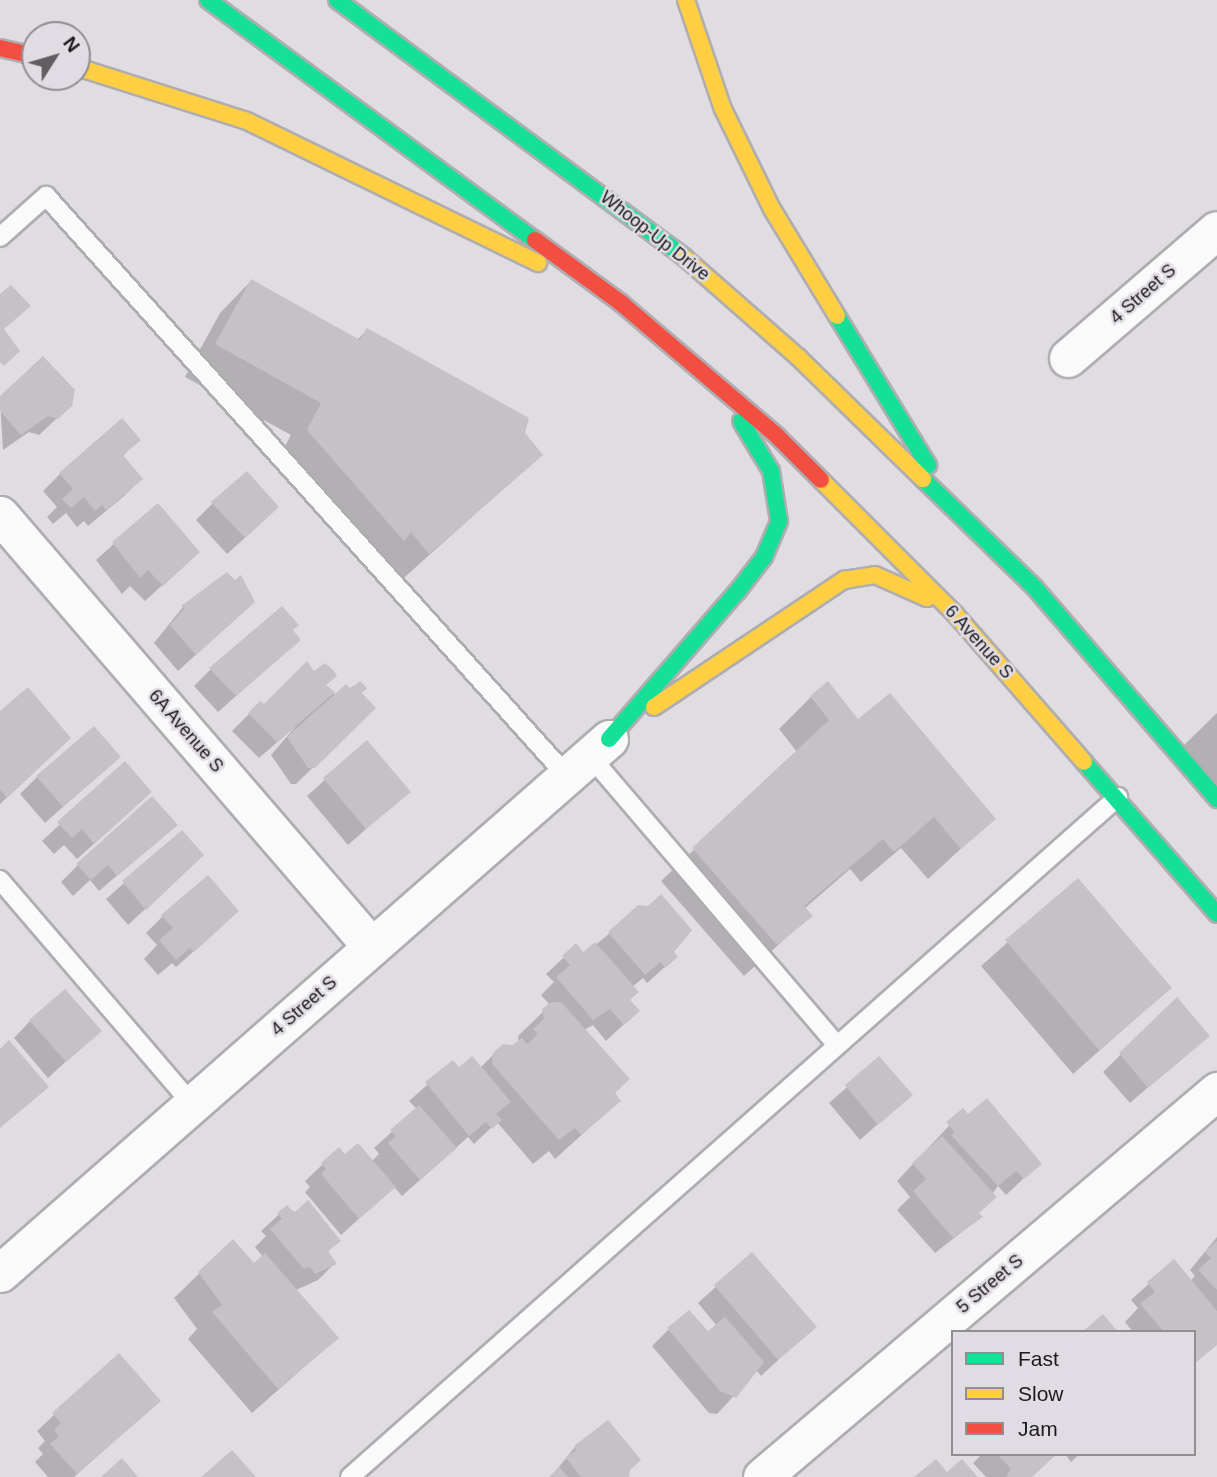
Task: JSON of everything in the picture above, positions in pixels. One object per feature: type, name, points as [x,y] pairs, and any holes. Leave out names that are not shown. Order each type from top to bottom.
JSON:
[{"type":"highway","points":[[208,0],[621,303],[721,389],[771,471],[779,521],[764,557],[737,592],[589,757]]},
{"type":"highway","name":"Whoop-Up Drive","points":[[337,0],[695,265],[948,500]]},
{"type":"highway","points":[[686,0],[723,110],[772,209],[883,385],[948,500],[1035,588],[1217,799]]},
{"type":"highway","points":[[0,48],[21,53]]},
{"type":"highway","points":[[91,71],[247,121],[621,303]]},
{"type":"highway","name":"6 Avenue S","points":[[721,389],[832,488],[955,614],[1118,797],[1217,914]]},
{"type":"highway","points":[[589,757],[755,636],[845,580],[876,575],[903,584],[955,614]]},
{"type":"street","name":"4 Street S","points":[[1068,358],[1217,230]]},
{"type":"street","name":"6A Avenue S","points":[[0,515],[371,946]]},
{"type":"street","name":"4 Street S","points":[[0,1273],[589,757]]},
{"type":"street","name":"5 Street S","points":[[762,1477],[1217,1091]]},
{"type":"lane","points":[[0,237],[46,196],[589,757],[837,1045]]},
{"type":"lane","points":[[351,1477],[1118,797]]},
{"type":"lane","points":[[0,880],[191,1104]]},
{"type":"building","points":[[251,279],[360,340],[367,328],[529,418],[525,433],[543,455],[429,554],[411,532],[404,541],[307,430],[321,403],[215,344]]},
{"type":"building","points":[[11,285],[31,306],[4,329],[20,351],[4,366],[0,362],[0,294]]},
{"type":"building","points":[[43,356],[75,390],[72,406],[58,419],[48,416],[21,435],[0,411],[0,396]]},
{"type":"building","points":[[122,418],[141,440],[123,455],[143,479],[106,510],[102,505],[95,511],[84,497],[71,508],[62,499],[73,489],[59,473]]},
{"type":"building","points":[[247,471],[279,507],[245,538],[211,502]]},
{"type":"building","points":[[158,503],[200,552],[163,586],[148,570],[140,578],[112,542]]},
{"type":"building","points":[[227,572],[235,580],[241,575],[255,602],[196,655],[170,625],[185,608],[181,606]]},
{"type":"building","points":[[282,606],[299,625],[293,630],[301,640],[236,696],[209,668]]},
{"type":"building","points":[[307,661],[314,671],[325,663],[333,670],[337,676],[326,685],[335,692],[277,742],[248,713],[260,701],[264,704]]},
{"type":"building","points":[[360,681],[367,688],[362,693],[376,708],[315,768],[308,768],[287,737],[346,684],[351,689]]},
{"type":"building","points":[[828,681],[858,719],[890,693],[996,819],[961,849],[934,817],[894,852],[883,839],[804,906],[813,916],[777,945],[692,848],[829,720],[810,696]]},
{"type":"building","points":[[28,687],[71,738],[7,798],[0,789],[0,711]]},
{"type":"building","points":[[94,726],[121,757],[63,807],[36,776]]},
{"type":"building","points":[[367,740],[411,792],[366,829],[323,778]]},
{"type":"building","points":[[125,761],[152,792],[94,844],[82,829],[72,838],[57,822]]},
{"type":"building","points":[[152,796],[178,825],[117,876],[108,865],[91,880],[76,864]]},
{"type":"building","points":[[182,830],[204,855],[146,910],[122,881]]},
{"type":"building","points":[[208,875],[239,911],[194,952],[190,948],[176,960],[159,940],[173,928],[161,915]]},
{"type":"building","points":[[1078,878],[1172,988],[1099,1050],[1005,940]]},
{"type":"building","points":[[661,894],[692,930],[674,952],[678,957],[665,968],[661,962],[645,975],[608,932],[638,905],[648,906]]},
{"type":"building","points":[[595,942],[639,992],[630,1000],[640,1011],[624,1025],[610,1009],[593,1020],[556,977],[570,965],[562,956],[576,943],[583,952]]},
{"type":"building","points":[[65,989],[102,1031],[66,1062],[29,1020]]},
{"type":"building","points":[[1177,997],[1210,1036],[1148,1088],[1119,1053]]},
{"type":"building","points":[[551,1002],[561,1002],[630,1079],[615,1093],[621,1101],[581,1135],[575,1128],[559,1140],[492,1064],[493,1053],[503,1044],[513,1045],[522,1038],[527,1044],[538,1034],[533,1029],[544,1019],[542,1009]]},
{"type":"building","points":[[9,1040],[49,1087],[0,1128],[0,1049]]},
{"type":"building","points":[[472,1056],[511,1102],[496,1114],[502,1120],[492,1129],[486,1122],[469,1136],[425,1082],[453,1060],[459,1067]]},
{"type":"building","points":[[879,1056],[913,1095],[878,1125],[845,1085]]},
{"type":"building","points":[[987,1098],[1042,1164],[1024,1179],[1016,1171],[998,1186],[951,1135],[955,1133],[946,1122],[963,1108],[968,1114]]},
{"type":"building","points":[[419,1105],[457,1148],[420,1180],[388,1143],[396,1136],[390,1130]]},
{"type":"building","points":[[942,1136],[997,1197],[979,1213],[983,1217],[953,1238],[913,1191],[926,1179],[912,1163]]},
{"type":"building","points":[[358,1143],[396,1187],[359,1219],[321,1174],[326,1169],[321,1163],[339,1147],[345,1154]]},
{"type":"building","points":[[308,1200],[341,1241],[328,1251],[337,1264],[315,1274],[310,1267],[304,1269],[270,1229],[282,1219],[277,1213],[287,1205],[294,1213]]},
{"type":"building","points":[[233,1239],[254,1263],[265,1253],[339,1338],[278,1389],[212,1312],[222,1305],[198,1272]]},
{"type":"building","points":[[1217,1241],[1217,1290],[1198,1270],[1211,1258],[1205,1252]]},
{"type":"building","points":[[752,1252],[817,1327],[778,1360],[714,1285]]},
{"type":"building","points":[[1174,1259],[1217,1311],[1217,1345],[1196,1362],[1196,1330],[1162,1330],[1140,1304],[1155,1292],[1147,1282]]},
{"type":"building","points":[[689,1310],[708,1331],[725,1317],[764,1362],[736,1398],[720,1391],[667,1328]]},
{"type":"building","points":[[1103,1314],[1116,1330],[1084,1330]]},
{"type":"building","points":[[119,1353],[161,1401],[77,1474],[50,1444],[59,1436],[54,1430],[61,1423],[52,1413]]},
{"type":"building","points":[[608,1420],[641,1460],[630,1470],[629,1477],[581,1477],[566,1458],[576,1450],[574,1446]]},
{"type":"building","points":[[232,1450],[256,1477],[201,1477]]},
{"type":"building","points":[[999,1456],[1055,1456],[1032,1477],[1006,1477],[1011,1469]]},
{"type":"building","points":[[122,1458],[138,1477],[101,1477]]},
{"type":"building","points":[[936,1459],[947,1472],[962,1459],[978,1477],[914,1477]]},
{"type":"building","points":[[559,1467],[568,1477],[549,1477]]},
{"type":"traffic: fast","points":[[208,0],[535,240]]},
{"type":"traffic: fast","points":[[337,0],[684,257]]},
{"type":"traffic: fast","points":[[837,316],[928,465]]},
{"type":"traffic: fast","points":[[609,739],[737,592],[764,557],[779,521],[771,471],[741,421]]},
{"type":"traffic: fast","points":[[923,479],[1035,588],[1217,799]]},
{"type":"traffic: fast","points":[[1084,762],[1217,914]]},
{"type":"traffic: slow","points":[[686,0],[723,109],[772,209],[837,316]]},
{"type":"traffic: slow","points":[[91,71],[247,121],[538,263]]},
{"type":"traffic: slow","points":[[684,257],[798,357],[923,479]]},
{"type":"traffic: slow","points":[[821,480],[955,614],[1084,762]]},
{"type":"traffic: slow","points":[[654,707],[844,580],[875,575],[927,598]]},
{"type":"traffic: jam","points":[[0,48],[21,53]]},
{"type":"traffic: jam","points":[[535,240],[621,303],[777,436],[821,480]]}]
